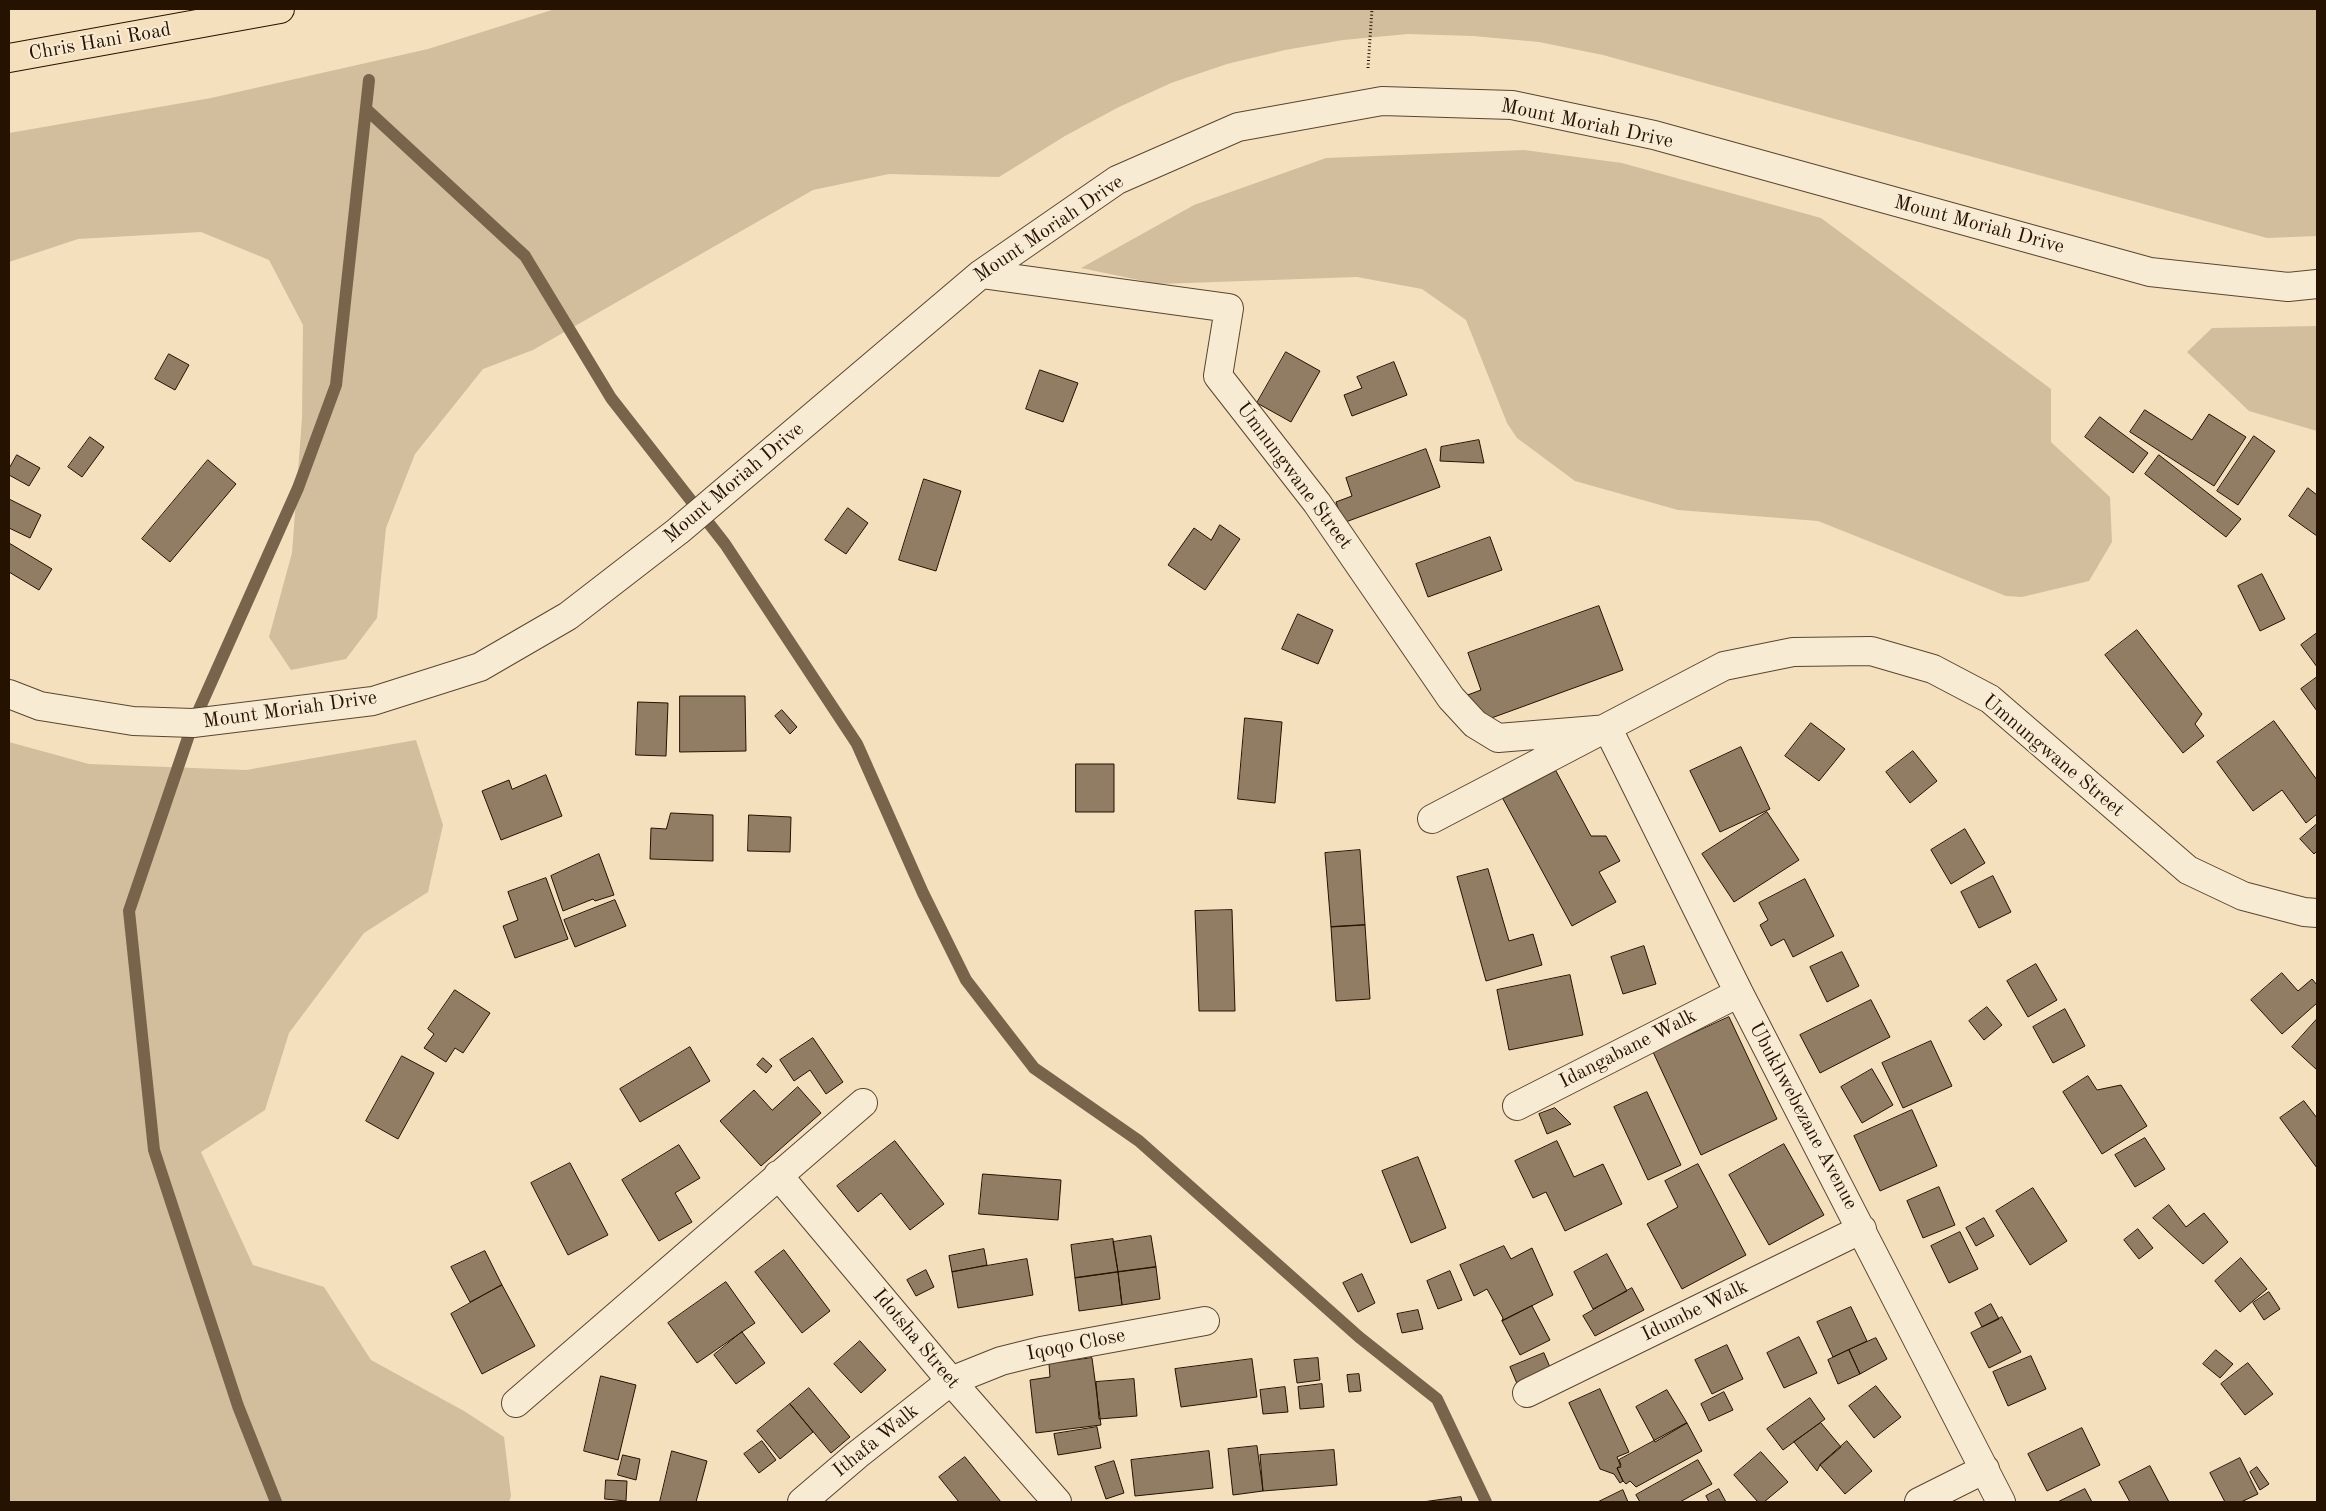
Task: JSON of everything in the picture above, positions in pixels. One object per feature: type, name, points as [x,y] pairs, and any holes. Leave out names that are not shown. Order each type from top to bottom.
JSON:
[{"type":"main road","name":"Chris Hani Road","points":[[9,58],[280,9]]},
{"type":"street","name":"Mount Moriah Drive","points":[[9,694],[40,706],[124,720],[193,723],[373,701],[480,667],[568,616],[678,530],[980,274],[1116,180],[1238,127],[1382,101],[1512,105],[1654,135],[2150,272],[2288,287],[2317,284]]},
{"type":"street","name":"Umnungwane Street","points":[[980,274],[1228,308],[1218,376],[1317,503],[1451,698],[1475,724],[1498,738],[1608,729]]},
{"type":"street","name":"Umnungwane Street","points":[[1432,819],[1608,729],[1724,666],[1793,652],[1871,651],[1933,669],[1990,699],[2188,870],[2243,896],[2304,912],[2317,913]]},
{"type":"street","name":"Ubukhwebezane Avenue","points":[[1608,729],[1739,993],[2002,1502]]},
{"type":"street","name":"Idangabane Walk","points":[[1517,1106],[1739,993]]},
{"type":"street","points":[[516,1403],[778,1175],[864,1103]]},
{"type":"street","name":"Idotsha Street","points":[[778,1175],[951,1382],[1056,1502]]},
{"type":"street","name":"Idumbe Walk","points":[[1527,1393],[1862,1229]]},
{"type":"street","name":"Iqoqo Close","points":[[951,1382],[1001,1361],[1033,1353],[1205,1321]]},
{"type":"street","name":"Ithafa Walk","points":[[802,1502],[857,1455],[951,1382]]},
{"type":"street","points":[[1920,1502],[1985,1469]]},
{"type":"path","points":[[1367,104],[1368,53],[1372,9]]},
{"type":"shaded area","points":[[555,9],[2317,9],[2317,236],[2267,238],[1603,55],[1539,42],[1473,36],[1408,34],[1343,40],[1285,50],[1227,64],[1171,83],[1117,108],[1065,136],[999,177],[889,174],[813,190],[533,350],[483,369],[415,454],[386,528],[377,618],[346,659],[291,670],[269,637],[292,553],[302,418],[303,325],[269,260],[201,232],[78,239],[9,262],[9,133],[211,98],[428,49]]},
{"type":"shaded area","points":[[1524,150],[1622,163],[1821,218],[2051,389],[2051,442],[2110,497],[2112,542],[2089,581],[2022,597],[2006,596],[1818,521],[1678,510],[1575,481],[1517,438],[1507,423],[1466,320],[1422,289],[1357,277],[1158,284],[1081,268],[1194,205],[1326,158]]},
{"type":"shaded area","points":[[2317,326],[2317,431],[2249,411],[2187,352],[2212,328]]},
{"type":"shaded area","points":[[416,740],[443,825],[428,892],[364,933],[289,1033],[265,1110],[201,1152],[253,1265],[324,1287],[371,1360],[464,1411],[504,1437],[511,1496],[509,1502],[9,1502],[9,742],[89,764],[246,770]]},
{"type":"building","points":[[1286,352],[1320,371],[1291,422],[1257,403]]},
{"type":"building","points":[[169,354],[189,365],[175,390],[155,379]]},
{"type":"building","points":[[1394,362],[1407,395],[1352,416],[1344,395],[1362,388],[1357,377]]},
{"type":"building","points":[[1040,370],[1078,383],[1063,422],[1026,409]]},
{"type":"building","points":[[2145,410],[2192,440],[2209,414],[2246,437],[2214,486],[2130,432]]},
{"type":"building","points":[[2100,417],[2148,453],[2133,473],[2085,437]]},
{"type":"building","points":[[2254,436],[2275,451],[2238,505],[2217,491]]},
{"type":"building","points":[[90,437],[104,447],[82,477],[68,467]]},
{"type":"building","points":[[1479,440],[1484,463],[1440,461],[1441,447]]},
{"type":"building","points":[[1426,449],[1440,487],[1343,523],[1336,502],[1352,496],[1346,478]]},
{"type":"building","points":[[17,455],[40,468],[29,486],[9,475],[9,469]]},
{"type":"building","points":[[2159,455],[2241,519],[2226,537],[2145,474]]},
{"type":"building","points":[[208,460],[236,484],[170,562],[142,539]]},
{"type":"building","points":[[924,479],[961,491],[936,571],[899,560]]},
{"type":"building","points":[[2308,488],[2317,495],[2317,536],[2289,516]]},
{"type":"building","points":[[9,499],[41,515],[30,538],[9,528]]},
{"type":"building","points":[[848,508],[868,523],[846,554],[825,540]]},
{"type":"building","points":[[1220,525],[1240,539],[1205,590],[1168,565],[1194,528],[1211,540]]},
{"type":"building","points":[[1490,537],[1502,570],[1428,597],[1416,564]]},
{"type":"building","points":[[9,543],[52,569],[39,590],[9,572]]},
{"type":"building","points":[[2262,574],[2285,619],[2260,631],[2238,586]]},
{"type":"building","points":[[1599,606],[1623,670],[1475,724],[1465,696],[1481,690],[1468,653]]},
{"type":"building","points":[[1298,614],[1333,630],[1318,664],[1282,649]]},
{"type":"building","points":[[2137,630],[2202,714],[2195,724],[2204,736],[2183,753],[2105,655]]},
{"type":"building","points":[[2317,633],[2317,667],[2301,645]]},
{"type":"building","points":[[2317,677],[2317,711],[2301,689]]},
{"type":"building","points":[[680,696],[745,696],[746,751],[680,752]]},
{"type":"building","points":[[638,702],[668,703],[666,756],[636,755]]},
{"type":"building","points":[[782,710],[797,727],[790,734],[775,716]]},
{"type":"building","points":[[1245,718],[1282,722],[1275,803],[1238,799]]},
{"type":"building","points":[[2274,721],[2317,780],[2317,814],[2306,823],[2282,790],[2253,811],[2217,762]]},
{"type":"building","points":[[1811,723],[1845,749],[1819,781],[1785,756]]},
{"type":"building","points":[[1741,747],[1770,809],[1720,832],[1690,771]]},
{"type":"building","points":[[1913,751],[1937,781],[1910,803],[1886,772]]},
{"type":"building","points":[[1076,764],[1114,764],[1114,812],[1076,812]]},
{"type":"building","points":[[1556,771],[1591,836],[1606,836],[1620,861],[1599,872],[1616,902],[1572,926],[1503,799]]},
{"type":"building","points":[[546,775],[562,816],[501,840],[482,791],[509,780],[512,789]]},
{"type":"building","points":[[1767,812],[1799,860],[1734,902],[1702,854]]},
{"type":"building","points":[[671,813],[713,815],[713,861],[650,859],[651,828],[666,829]]},
{"type":"building","points":[[749,815],[791,817],[790,852],[748,851]]},
{"type":"building","points":[[2317,824],[2317,851],[2314,854],[2300,839]]},
{"type":"building","points":[[1965,829],[1985,863],[1951,884],[1931,850]]},
{"type":"building","points":[[1360,850],[1365,925],[1331,927],[1325,853]]},
{"type":"building","points":[[599,854],[614,895],[595,901],[593,899],[563,911],[551,876]]},
{"type":"building","points":[[1488,869],[1509,941],[1533,934],[1542,965],[1486,981],[1457,877]]},
{"type":"building","points":[[1993,876],[2011,912],[1979,928],[1961,892]]},
{"type":"building","points":[[546,878],[568,939],[515,958],[503,926],[518,920],[508,892]]},
{"type":"building","points":[[1805,879],[1834,936],[1793,957],[1784,939],[1771,946],[1760,925],[1768,920],[1759,903]]},
{"type":"building","points":[[615,900],[626,926],[575,947],[564,920]]},
{"type":"building","points":[[1232,910],[1235,1011],[1199,1011],[1195,911]]},
{"type":"building","points":[[1365,925],[1370,999],[1336,1001],[1331,927]]},
{"type":"building","points":[[1644,946],[1656,984],[1623,994],[1611,957]]},
{"type":"building","points":[[1842,952],[1859,986],[1827,1002],[1810,967]]},
{"type":"building","points":[[2036,964],[2057,1000],[2028,1017],[2007,981]]},
{"type":"building","points":[[2282,973],[2298,991],[2312,979],[2317,985],[2317,1003],[2282,1034],[2251,1000]]},
{"type":"building","points":[[1570,975],[1583,1035],[1509,1050],[1497,990]]},
{"type":"building","points":[[455,990],[490,1013],[463,1053],[455,1048],[446,1062],[424,1048],[434,1034],[428,1029]]},
{"type":"building","points":[[1871,1000],[1890,1037],[1820,1073],[1800,1035]]},
{"type":"building","points":[[1987,1007],[2002,1025],[1984,1040],[1969,1021]]},
{"type":"building","points":[[2065,1009],[2085,1046],[2053,1063],[2033,1027]]},
{"type":"building","points":[[1729,1017],[1777,1119],[1701,1155],[1653,1052]]},
{"type":"building","points":[[2317,1019],[2317,1070],[2292,1047]]},
{"type":"building","points":[[813,1038],[843,1082],[826,1094],[810,1070],[794,1081],[780,1060]]},
{"type":"building","points":[[1931,1041],[1952,1086],[1903,1108],[1882,1063]]},
{"type":"building","points":[[690,1047],[710,1081],[640,1122],[620,1089]]},
{"type":"building","points":[[402,1056],[434,1073],[398,1139],[366,1121]]},
{"type":"building","points":[[763,1058],[772,1066],[766,1073],[757,1065]]},
{"type":"building","points":[[1872,1069],[1893,1105],[1862,1123],[1841,1087]]},
{"type":"building","points":[[2088,1076],[2097,1090],[2121,1085],[2147,1126],[2102,1154],[2063,1092]]},
{"type":"building","points":[[798,1087],[821,1113],[761,1166],[720,1121],[754,1090],[772,1110]]},
{"type":"building","points":[[1647,1092],[1681,1165],[1648,1180],[1614,1107]]},
{"type":"building","points":[[2304,1101],[2317,1118],[2317,1168],[2280,1118]]},
{"type":"building","points":[[1555,1108],[1571,1124],[1547,1134],[1539,1114]]},
{"type":"building","points":[[1912,1110],[1937,1166],[1880,1191],[1854,1136]]},
{"type":"building","points":[[2145,1138],[2165,1169],[2135,1187],[2115,1155]]},
{"type":"building","points":[[895,1141],[944,1204],[910,1230],[881,1193],[858,1212],[837,1186]]},
{"type":"building","points":[[1557,1141],[1574,1177],[1603,1164],[1622,1204],[1565,1231],[1546,1192],[1533,1198],[1515,1161]]},
{"type":"building","points":[[1784,1144],[1824,1215],[1769,1245],[1729,1175]]},
{"type":"building","points":[[679,1145],[700,1178],[675,1193],[692,1222],[659,1241],[622,1180]]},
{"type":"building","points":[[1418,1157],[1446,1228],[1411,1243],[1382,1171]]},
{"type":"building","points":[[570,1163],[608,1235],[568,1255],[531,1183]]},
{"type":"building","points":[[1698,1164],[1746,1255],[1682,1289],[1647,1224],[1678,1207],[1665,1181]]},
{"type":"building","points":[[983,1174],[1061,1180],[1058,1220],[979,1214]]},
{"type":"building","points":[[1939,1187],[1955,1225],[1923,1238],[1907,1201]]},
{"type":"building","points":[[2033,1188],[2067,1241],[2030,1265],[1996,1211]]},
{"type":"building","points":[[2169,1205],[2186,1227],[2204,1213],[2228,1242],[2203,1264],[2153,1218]]},
{"type":"building","points":[[1984,1218],[1994,1236],[1976,1246],[1966,1228]]},
{"type":"building","points":[[2138,1229],[2153,1248],[2139,1259],[2124,1240]]},
{"type":"building","points":[[1960,1232],[1978,1269],[1949,1283],[1931,1246]]},
{"type":"building","points":[[1151,1236],[1156,1267],[1118,1272],[1113,1242]]},
{"type":"building","points":[[1113,1239],[1118,1272],[1075,1278],[1071,1245]]},
{"type":"building","points":[[1504,1246],[1511,1259],[1532,1248],[1553,1295],[1502,1321],[1503,1318],[1487,1289],[1474,1296],[1460,1265]]},
{"type":"building","points":[[984,1249],[987,1265],[952,1272],[949,1256]]},
{"type":"building","points":[[784,1250],[830,1311],[802,1333],[755,1272]]},
{"type":"building","points":[[485,1251],[502,1285],[470,1302],[451,1267]]},
{"type":"building","points":[[1607,1254],[1627,1291],[1593,1309],[1574,1272]]},
{"type":"building","points":[[2241,1258],[2267,1289],[2240,1312],[2215,1281]]},
{"type":"building","points":[[1027,1259],[1033,1295],[958,1308],[952,1272]]},
{"type":"building","points":[[1156,1267],[1160,1299],[1122,1305],[1118,1272]]},
{"type":"building","points":[[926,1270],[934,1287],[916,1296],[907,1280]]},
{"type":"building","points":[[1450,1271],[1462,1300],[1438,1309],[1427,1281]]},
{"type":"building","points":[[1118,1272],[1122,1305],[1079,1311],[1075,1278]]},
{"type":"building","points":[[1362,1274],[1375,1303],[1358,1312],[1343,1283]]},
{"type":"building","points":[[726,1282],[755,1323],[697,1363],[668,1323]]},
{"type":"building","points":[[502,1285],[535,1346],[482,1374],[451,1314]]},
{"type":"building","points":[[1632,1288],[1644,1310],[1595,1336],[1583,1316]]},
{"type":"building","points":[[2269,1292],[2280,1309],[2264,1320],[2253,1303]]},
{"type":"building","points":[[1991,1304],[1999,1319],[1982,1327],[1975,1313]]},
{"type":"building","points":[[1532,1306],[1550,1340],[1520,1355],[1502,1321]]},
{"type":"building","points":[[1851,1307],[1867,1341],[1833,1357],[1817,1322]]},
{"type":"building","points":[[1418,1310],[1423,1329],[1402,1333],[1397,1314]]},
{"type":"building","points":[[2002,1317],[2021,1352],[1989,1368],[1971,1333]]},
{"type":"building","points":[[742,1332],[765,1363],[736,1384],[714,1355]]},
{"type":"building","points":[[1799,1337],[1817,1373],[1784,1388],[1767,1353]]},
{"type":"building","points":[[1876,1338],[1887,1359],[1860,1374],[1849,1350]]},
{"type":"building","points":[[860,1341],[886,1370],[861,1393],[834,1364]]},
{"type":"building","points":[[1727,1345],[1743,1379],[1712,1394],[1695,1360]]},
{"type":"building","points":[[1849,1350],[1860,1374],[1838,1384],[1828,1360]]},
{"type":"building","points":[[2216,1350],[2233,1364],[2220,1378],[2203,1364]]},
{"type":"building","points":[[1544,1353],[1552,1372],[1518,1386],[1510,1367]]},
{"type":"building","points":[[2031,1356],[2046,1389],[2008,1406],[1993,1372]]},
{"type":"building","points":[[1092,1358],[1101,1425],[1036,1433],[1030,1380],[1050,1377],[1049,1364]]},
{"type":"building","points":[[1318,1358],[1320,1380],[1297,1383],[1294,1360]]},
{"type":"building","points":[[1252,1359],[1257,1397],[1181,1407],[1175,1369]]},
{"type":"building","points":[[2248,1363],[2273,1394],[2245,1415],[2221,1384]]},
{"type":"building","points":[[1359,1374],[1361,1391],[1349,1392],[1347,1375]]},
{"type":"building","points":[[601,1376],[636,1385],[618,1460],[584,1451]]},
{"type":"building","points":[[1134,1379],[1137,1416],[1099,1419],[1096,1382]]},
{"type":"building","points":[[1322,1384],[1324,1407],[1300,1409],[1298,1387]]},
{"type":"building","points":[[1876,1386],[1901,1417],[1874,1438],[1849,1406]]},
{"type":"building","points":[[1285,1387],[1288,1412],[1263,1414],[1260,1390]]},
{"type":"building","points":[[809,1388],[850,1437],[831,1453],[790,1404]]},
{"type":"building","points":[[1600,1389],[1629,1452],[1617,1457],[1621,1467],[1617,1468],[1623,1481],[1620,1483],[1614,1474],[1600,1469],[1569,1403]]},
{"type":"building","points":[[1667,1390],[1687,1423],[1655,1442],[1636,1407]]},
{"type":"building","points":[[1724,1392],[1733,1410],[1709,1421],[1701,1404]]},
{"type":"building","points":[[1810,1398],[1825,1419],[1783,1450],[1767,1429]]},
{"type":"building","points":[[790,1404],[813,1432],[780,1459],[757,1431]]},
{"type":"building","points":[[1687,1423],[1702,1451],[1636,1487],[1630,1481],[1626,1484],[1623,1481],[1617,1468],[1621,1465],[1619,1460]]},
{"type":"building","points":[[1821,1423],[1841,1447],[1820,1465],[1817,1471],[1794,1442]]},
{"type":"building","points":[[1097,1427],[1101,1448],[1058,1455],[1054,1434]]},
{"type":"building","points":[[2082,1428],[2100,1465],[2047,1491],[2028,1454]]},
{"type":"building","points":[[762,1441],[776,1460],[759,1473],[744,1454]]},
{"type":"building","points":[[1847,1441],[1872,1471],[1845,1494],[1820,1465]]},
{"type":"building","points":[[1257,1446],[1263,1491],[1233,1495],[1228,1449]]},
{"type":"building","points":[[1334,1450],[1337,1485],[1263,1491],[1260,1455]]},
{"type":"building","points":[[672,1451],[707,1461],[696,1502],[660,1502]]},
{"type":"building","points":[[1209,1451],[1213,1488],[1135,1496],[1131,1460]]},
{"type":"building","points":[[1761,1452],[1788,1482],[1764,1502],[1758,1502],[1734,1475]]},
{"type":"building","points":[[623,1455],[640,1459],[636,1480],[618,1475]]},
{"type":"building","points":[[965,1457],[1001,1502],[959,1502],[939,1477]]},
{"type":"building","points":[[2240,1458],[2258,1494],[2241,1502],[2225,1502],[2210,1473]]},
{"type":"building","points":[[1698,1460],[1712,1484],[1680,1502],[1640,1502],[1636,1495]]},
{"type":"building","points":[[1114,1461],[1124,1493],[1106,1499],[1095,1467]]},
{"type":"building","points":[[2150,1466],[2169,1502],[2130,1502],[2119,1482]]},
{"type":"building","points":[[2257,1467],[2269,1484],[2260,1490],[2250,1472]]},
{"type":"building","points":[[606,1480],[627,1481],[626,1501],[605,1499]]},
{"type":"building","points":[[1719,1489],[1726,1502],[1709,1502],[1706,1496]]},
{"type":"building","points":[[2085,1489],[2092,1502],[2058,1502]]},
{"type":"building","points":[[1623,1490],[1628,1502],[1598,1502]]},
{"type":"building","points":[[1461,1497],[1462,1502],[1423,1502]]},
{"type":"waterway","points":[[276,1502],[238,1406],[154,1150],[129,911],[193,723],[298,488],[336,385],[369,80]]},
{"type":"waterway","points":[[366,109],[525,256],[611,398],[725,544],[857,744],[923,893],[966,980],[1034,1068],[1139,1141],[1359,1337],[1437,1399],[1486,1502]]}]
